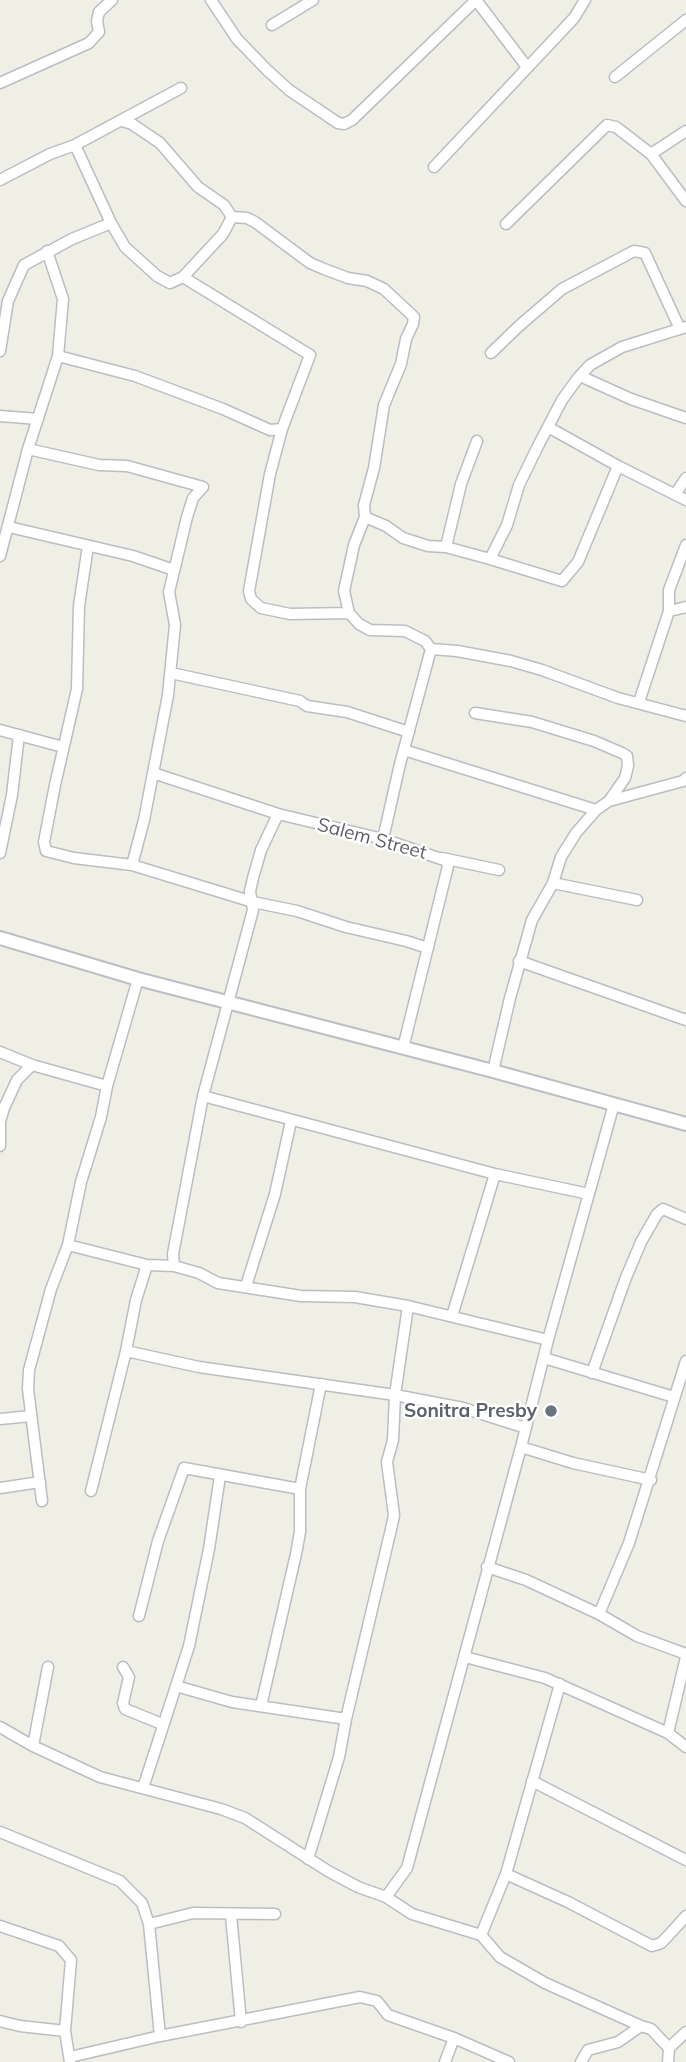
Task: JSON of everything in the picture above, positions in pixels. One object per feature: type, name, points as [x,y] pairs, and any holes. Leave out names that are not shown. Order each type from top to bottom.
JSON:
[{"type":"street","points":[[0,83],[89,43],[99,32],[99,12],[112,0]]},
{"type":"street","points":[[211,0],[237,39],[267,70],[289,90],[338,123],[344,124],[352,120],[476,0],[527,67]]},
{"type":"street","points":[[272,25],[313,0]]},
{"type":"street","points":[[434,167],[574,18],[585,0]]},
{"type":"street","points":[[615,77],[686,20]]},
{"type":"street","points":[[0,180],[50,154],[75,145],[181,88]]},
{"type":"street","points":[[121,121],[132,124],[160,143],[198,187],[224,205],[232,217]]},
{"type":"street","points":[[506,225],[607,125],[616,127],[651,154],[686,201]]},
{"type":"street","points":[[651,154],[686,131]]},
{"type":"street","points":[[75,145],[125,247],[157,276],[170,283],[183,277],[223,234],[232,217]]},
{"type":"street","points":[[232,217],[247,218],[255,222],[324,270],[367,281],[384,289],[415,320],[384,405],[374,468],[364,505],[365,517],[344,591],[349,613],[359,624],[370,630],[405,631],[425,641],[431,649],[511,661],[618,698],[686,716]]},
{"type":"street","points":[[0,351],[8,301],[24,265],[47,251],[111,223]]},
{"type":"street","points":[[0,556],[28,449],[58,356],[63,299],[47,251]]},
{"type":"street","points":[[490,559],[507,525],[519,485],[562,400],[580,376],[590,365],[622,347],[683,328],[645,253],[634,251],[562,289],[491,353]]},
{"type":"street","points":[[183,277],[310,355],[282,429],[270,474],[249,592],[251,598],[261,608],[290,614],[349,613]]},
{"type":"street","points":[[58,356],[135,376],[270,430],[282,429]]},
{"type":"street","points":[[580,376],[631,399],[686,418]]},
{"type":"street","points":[[0,416],[38,419]]},
{"type":"street","points":[[548,427],[686,500]]},
{"type":"street","points":[[446,547],[461,484],[477,441]]},
{"type":"street","points":[[28,449],[99,465],[127,466],[202,487],[193,498],[169,592],[174,625],[171,673],[160,741],[132,865]]},
{"type":"street","points":[[365,517],[386,526],[403,538],[428,546],[446,547],[562,581],[578,562],[618,466]]},
{"type":"street","points":[[676,493],[686,478]]},
{"type":"street","points":[[9,527],[134,556],[174,570]]},
{"type":"street","points":[[639,702],[669,611],[669,590],[686,545]]},
{"type":"street","points":[[88,546],[79,606],[77,689],[44,848],[51,854],[132,865],[253,902],[296,911],[428,948]]},
{"type":"street","points":[[669,611],[686,607]]},
{"type":"street","points":[[383,839],[431,649]]},
{"type":"street","points":[[171,673],[300,701],[307,706],[346,712],[409,733]]},
{"type":"street","points":[[475,713],[532,722],[622,752],[627,756],[625,778],[609,801]]},
{"type":"street","points":[[0,730],[63,747]]},
{"type":"street","points":[[0,853],[12,795],[19,735]]},
{"type":"street","points":[[404,750],[596,810]]},
{"type":"street","name":"Salem Street","points":[[153,773],[218,797],[383,839],[447,861],[448,866],[403,1048]]},
{"type":"street","points":[[493,1071],[519,961],[532,920],[553,883],[561,857],[576,833],[596,810],[609,801],[686,778]]},
{"type":"street","points":[[174,1266],[173,1254],[203,1096],[249,929],[253,902],[250,891],[266,838],[278,814]]},
{"type":"street","points":[[442,858],[499,870]]},
{"type":"street","points":[[553,883],[637,900]]},
{"type":"street","points":[[0,937],[138,979],[686,1124]]},
{"type":"street","points":[[519,961],[686,1020]]},
{"type":"street","points":[[42,1501],[28,1389],[29,1370],[51,1289],[68,1245],[81,1182],[138,979]]},
{"type":"street","points":[[0,1052],[32,1065],[107,1086]]},
{"type":"street","points":[[0,1146],[0,1122],[17,1080],[32,1065]]},
{"type":"street","points":[[203,1096],[495,1174],[589,1194]]},
{"type":"street","points":[[386,1897],[407,1868],[614,1104]]},
{"type":"street","points":[[246,1286],[275,1194],[291,1121]]},
{"type":"street","points":[[452,1316],[495,1174]]},
{"type":"street","points":[[592,1373],[625,1280],[657,1213],[663,1209],[686,1219]]},
{"type":"street","points":[[68,1245],[147,1265],[174,1266],[199,1273],[218,1283],[301,1296],[355,1297],[408,1306],[548,1340]]},
{"type":"street","points":[[91,1491],[136,1300],[147,1265]]},
{"type":"street","points":[[308,1859],[339,1757],[394,1515],[387,1462],[393,1440],[395,1395],[408,1306]]},
{"type":"street","points":[[126,1351],[199,1367],[395,1395],[463,1408],[526,1428]]},
{"type":"street","points":[[544,1358],[674,1397]]},
{"type":"street","points":[[599,1614],[629,1543],[686,1361]]},
{"type":"street","points":[[261,1706],[296,1554],[300,1532],[300,1489],[321,1384]]},
{"type":"street","points":[[0,1419],[31,1416]]},
{"type":"street","points":[[521,1447],[573,1463],[650,1480]]},
{"type":"street","points":[[139,1616],[159,1541],[184,1468],[300,1489]]},
{"type":"street","points":[[144,1788],[162,1724],[189,1646],[220,1476]]},
{"type":"street","points":[[0,1488],[40,1482]]},
{"type":"street","points":[[487,1567],[526,1580],[599,1614],[637,1636],[686,1655],[668,1733]]},
{"type":"street","points":[[465,1657],[560,1684],[668,1733],[686,1747]]},
{"type":"street","points":[[33,1746],[48,1667]]},
{"type":"street","points":[[123,1667],[129,1677],[123,1703],[125,1709],[162,1724]]},
{"type":"street","points":[[481,1935],[506,1874],[560,1684]]},
{"type":"street","points":[[176,1686],[232,1702],[346,1719]]},
{"type":"street","points":[[0,1727],[33,1746],[100,1777],[221,1809],[245,1818],[308,1859],[358,1887],[386,1897],[412,1914],[481,1935],[500,1957],[545,1983],[651,2029],[669,2048]]},
{"type":"street","points":[[532,1782],[686,1860]]},
{"type":"street","points":[[0,1832],[120,1881],[142,1903],[149,1924],[160,2036]]},
{"type":"street","points":[[506,1874],[568,1902],[652,1946],[661,1943],[686,1916]]},
{"type":"street","points":[[149,1924],[194,1913],[275,1914]]},
{"type":"street","points":[[231,1915],[241,2022]]},
{"type":"street","points":[[0,1926],[59,1946],[71,1960],[65,2031],[70,2059],[160,2036],[360,1997],[377,2001],[388,2015],[454,2038],[509,2062]]},
{"type":"street","points":[[0,2021],[65,2031]]},
{"type":"street","points":[[581,2062],[588,2050],[618,2042],[641,2025]]},
{"type":"street","points":[[668,2062],[669,2048],[686,2032]]},
{"type":"street","points":[[445,2062],[454,2038]]},
{"type":"place","name":"Sonitra Presby","points":[[551,1411]]}]
